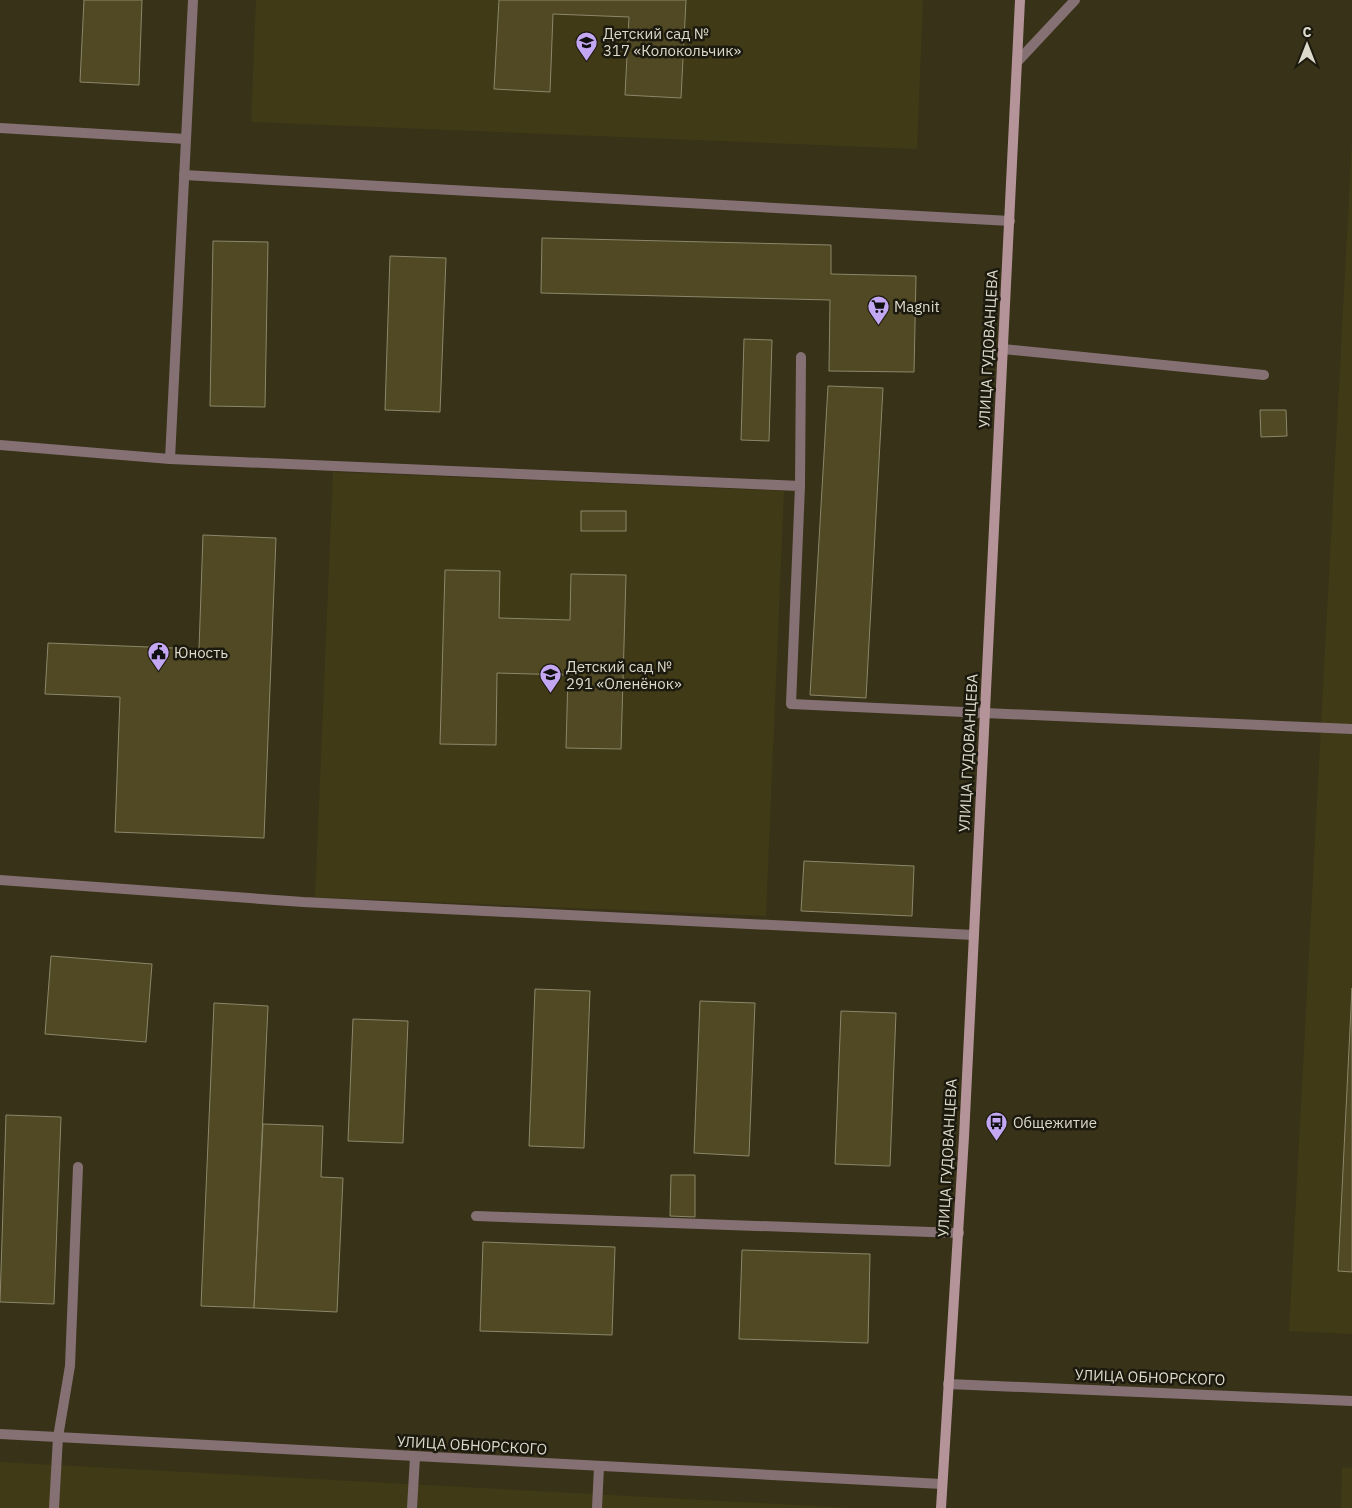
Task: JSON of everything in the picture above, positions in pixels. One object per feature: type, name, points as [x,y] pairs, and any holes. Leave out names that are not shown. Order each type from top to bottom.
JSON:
[{"type":"street","points":[[170,458],[193,0]]},
{"type":"street","name":"УЛИЦА ГУДОВАНЦЕВА","points":[[941,1508],[959,1232],[1020,0]]},
{"type":"street","points":[[1018,61],[1075,0]]},
{"type":"street","points":[[0,128],[186,140]]},
{"type":"street","points":[[184,175],[1010,221]]},
{"type":"street","points":[[1003,349],[1264,375]]},
{"type":"street","points":[[801,357],[800,486],[791,704],[1352,729]]},
{"type":"street","points":[[0,444],[170,458],[800,486]]},
{"type":"street","points":[[0,880],[303,902],[974,935]]},
{"type":"street","points":[[54,1508],[58,1438],[70,1366],[78,1167]]},
{"type":"street","points":[[476,1216],[959,1232]]},
{"type":"street","name":"УЛИЦА ОБНОРСКОГО","points":[[948,1384],[1352,1401]]},
{"type":"street","name":"УЛИЦА ОБНОРСКОГО","points":[[0,1434],[942,1484]]},
{"type":"street","points":[[412,1508],[415,1457]]},
{"type":"street","points":[[596,1508],[599,1467]]},
{"type":"shaded area","name":"Детский сад № 317 «Колокольчик»","points":[[256,0],[923,0],[917,149],[251,122]]},
{"type":"shaded area","points":[[1352,140],[1352,1334],[1289,1331]]},
{"type":"shaded area","name":"Детский сад № 291 «Оленёнок»","points":[[333,472],[784,491],[766,916],[315,897]]},
{"type":"shaded area","points":[[0,1462],[853,1508],[0,1508]]},
{"type":"shaded area","points":[[1342,1467],[1352,1468],[1352,1508],[1341,1508]]},
{"type":"building","points":[[84,0],[142,0],[139,85],[80,82]]},
{"type":"building","points":[[499,0],[686,0],[681,98],[625,95],[629,17],[553,14],[550,92],[494,89]]},
{"type":"building","points":[[542,238],[831,245],[831,274],[916,276],[914,372],[829,371],[830,300],[541,293]]},
{"type":"building","points":[[213,241],[268,242],[265,407],[210,406]]},
{"type":"building","points":[[390,256],[446,258],[440,412],[385,410]]},
{"type":"building","points":[[744,339],[772,340],[769,441],[741,440]]},
{"type":"building","points":[[828,386],[883,388],[866,698],[810,695]]},
{"type":"building","points":[[1260,410],[1286,410],[1287,436],[1261,437]]},
{"type":"building","points":[[581,511],[626,511],[626,531],[581,531]]},
{"type":"building","name":"Юность","points":[[203,535],[276,538],[264,838],[115,832],[120,697],[45,694],[48,643],[199,649]]},
{"type":"building","points":[[445,570],[500,571],[499,618],[570,620],[571,574],[626,575],[621,749],[566,748],[568,675],[497,673],[496,745],[440,744]]},
{"type":"building","points":[[804,861],[914,866],[912,916],[801,911]]},
{"type":"building","points":[[51,956],[152,964],[146,1042],[45,1034]]},
{"type":"building","points":[[1352,988],[1352,1272],[1338,1271]]},
{"type":"building","points":[[535,989],[590,991],[584,1148],[529,1146]]},
{"type":"building","points":[[700,1001],[755,1003],[749,1156],[694,1153]]},
{"type":"building","points":[[214,1003],[268,1006],[254,1308],[201,1306]]},
{"type":"building","points":[[841,1011],[896,1013],[890,1166],[835,1164]]},
{"type":"building","points":[[353,1019],[408,1021],[403,1143],[348,1141]]},
{"type":"building","points":[[6,1115],[61,1117],[54,1304],[0,1302]]},
{"type":"building","points":[[263,1124],[323,1126],[321,1177],[343,1178],[337,1312],[254,1308]]},
{"type":"building","points":[[671,1175],[695,1175],[695,1217],[670,1216]]},
{"type":"building","points":[[483,1242],[615,1247],[612,1335],[480,1331]]},
{"type":"building","points":[[742,1250],[870,1254],[868,1343],[739,1339]]},
{"type":"place","name":"Детский сад № 317 «Колокольчик»","points":[[587,61]]},
{"type":"place","name":"Magnit","points":[[878,325]]},
{"type":"place","name":"Юность","points":[[158,671]]},
{"type":"place","name":"Детский сад № 291 «Оленёнок»","points":[[550,694]]},
{"type":"place","name":"Общежитие","points":[[997,1141]]}]
